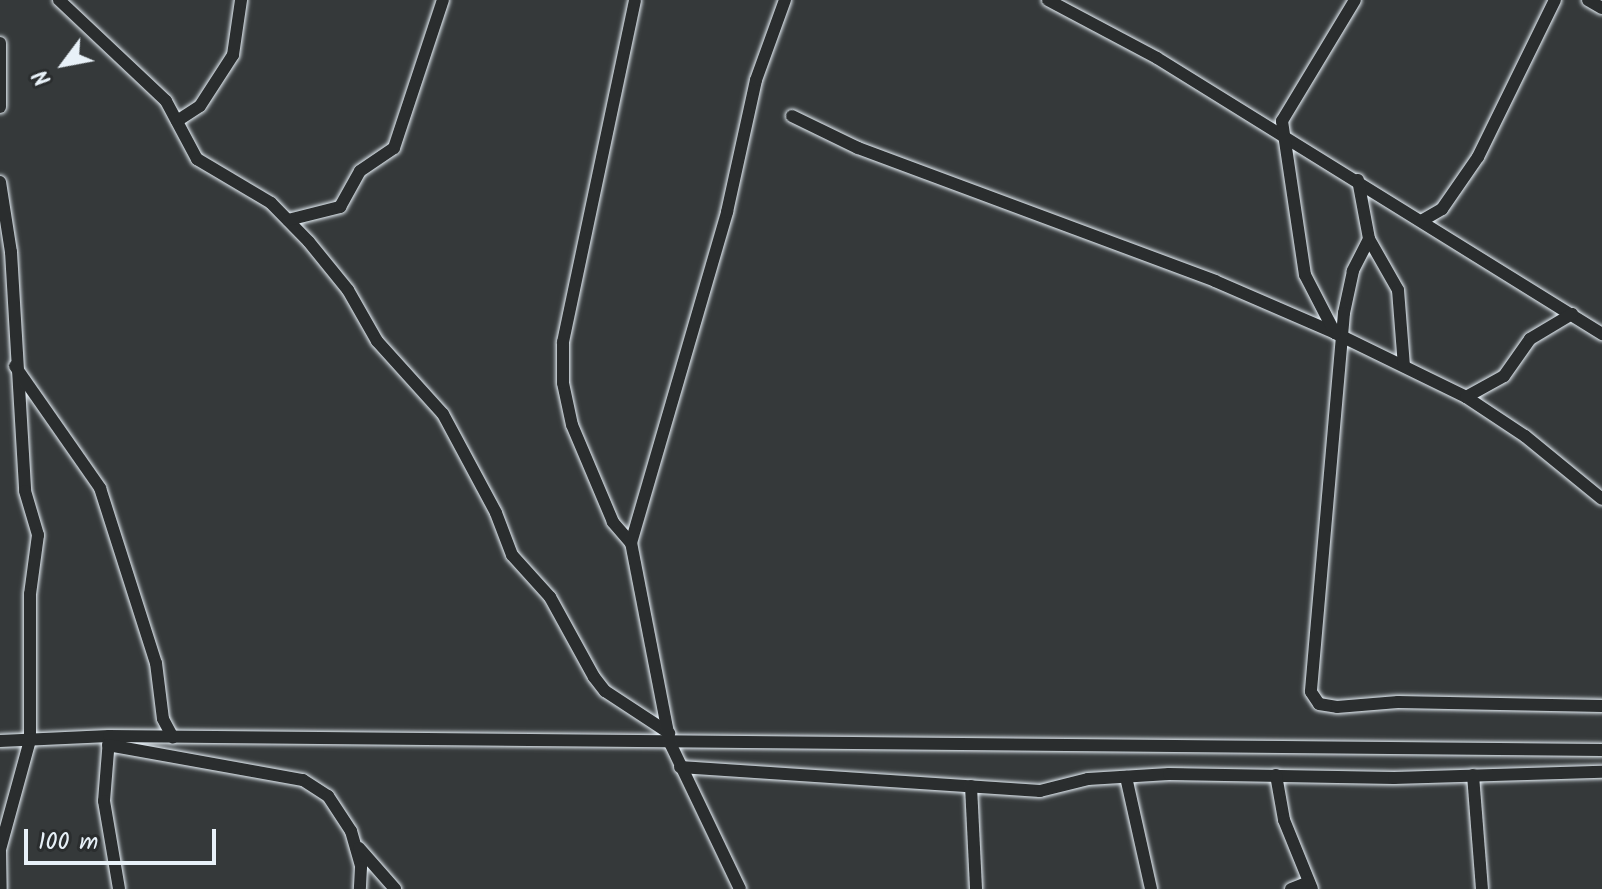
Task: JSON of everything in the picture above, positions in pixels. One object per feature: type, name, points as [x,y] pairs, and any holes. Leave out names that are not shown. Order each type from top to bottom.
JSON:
[{"type":"street","points":[[59,0],[150,84],[177,121],[197,159],[271,203],[348,290],[377,341],[443,414],[496,513],[512,555],[550,597],[594,677],[605,691],[670,738]]},
{"type":"street","points":[[177,121],[200,106],[233,55],[241,0]]},
{"type":"street","points":[[288,220],[340,207],[360,171],[394,148],[443,0]]},
{"type":"street","points":[[631,543],[613,522],[572,425],[563,383],[563,342],[635,0]]},
{"type":"street","points":[[740,889],[680,767],[670,738],[631,543],[727,212],[756,80],[785,0]]},
{"type":"street","points":[[1048,0],[1157,58],[1423,220],[1602,334]]},
{"type":"street","points":[[1339,334],[1305,275],[1282,121],[1355,0]]},
{"type":"street","points":[[1423,220],[1448,202],[1478,157],[1555,0]]},
{"type":"street","points":[[1588,0],[1602,8]]},
{"type":"street","points":[[0,43],[0,107]]},
{"type":"street","points":[[792,116],[858,148],[1215,281],[1339,334],[1466,397],[1525,436],[1602,499]]},
{"type":"street","points":[[1358,180],[1369,239],[1398,290],[1404,366]]},
{"type":"street","points":[[0,182],[11,252],[15,366],[25,491],[38,535],[30,594],[30,740],[1,837],[1,889]]},
{"type":"street","points":[[1369,239],[1353,271],[1339,334],[1327,472],[1325,571],[1309,670],[1315,699],[1337,707],[1398,702],[1602,706]]},
{"type":"street","points":[[1466,397],[1504,376],[1530,339],[1572,314]]},
{"type":"street","points":[[15,366],[100,488],[156,663],[163,719],[173,738]]},
{"type":"street","points":[[0,741],[670,738],[1602,750]]},
{"type":"street","points":[[109,741],[303,780],[328,796],[357,845],[395,889]]},
{"type":"street","points":[[109,741],[107,841],[119,889]]},
{"type":"street","points":[[680,767],[1040,791],[1088,779],[1126,777],[1602,772]]},
{"type":"street","points":[[1276,775],[1284,820],[1311,886],[1291,889]]},
{"type":"street","points":[[1473,775],[1482,889]]},
{"type":"street","points":[[1126,777],[1151,889]]},
{"type":"street","points":[[971,786],[976,889]]},
{"type":"street","points":[[357,845],[360,889]]}]
